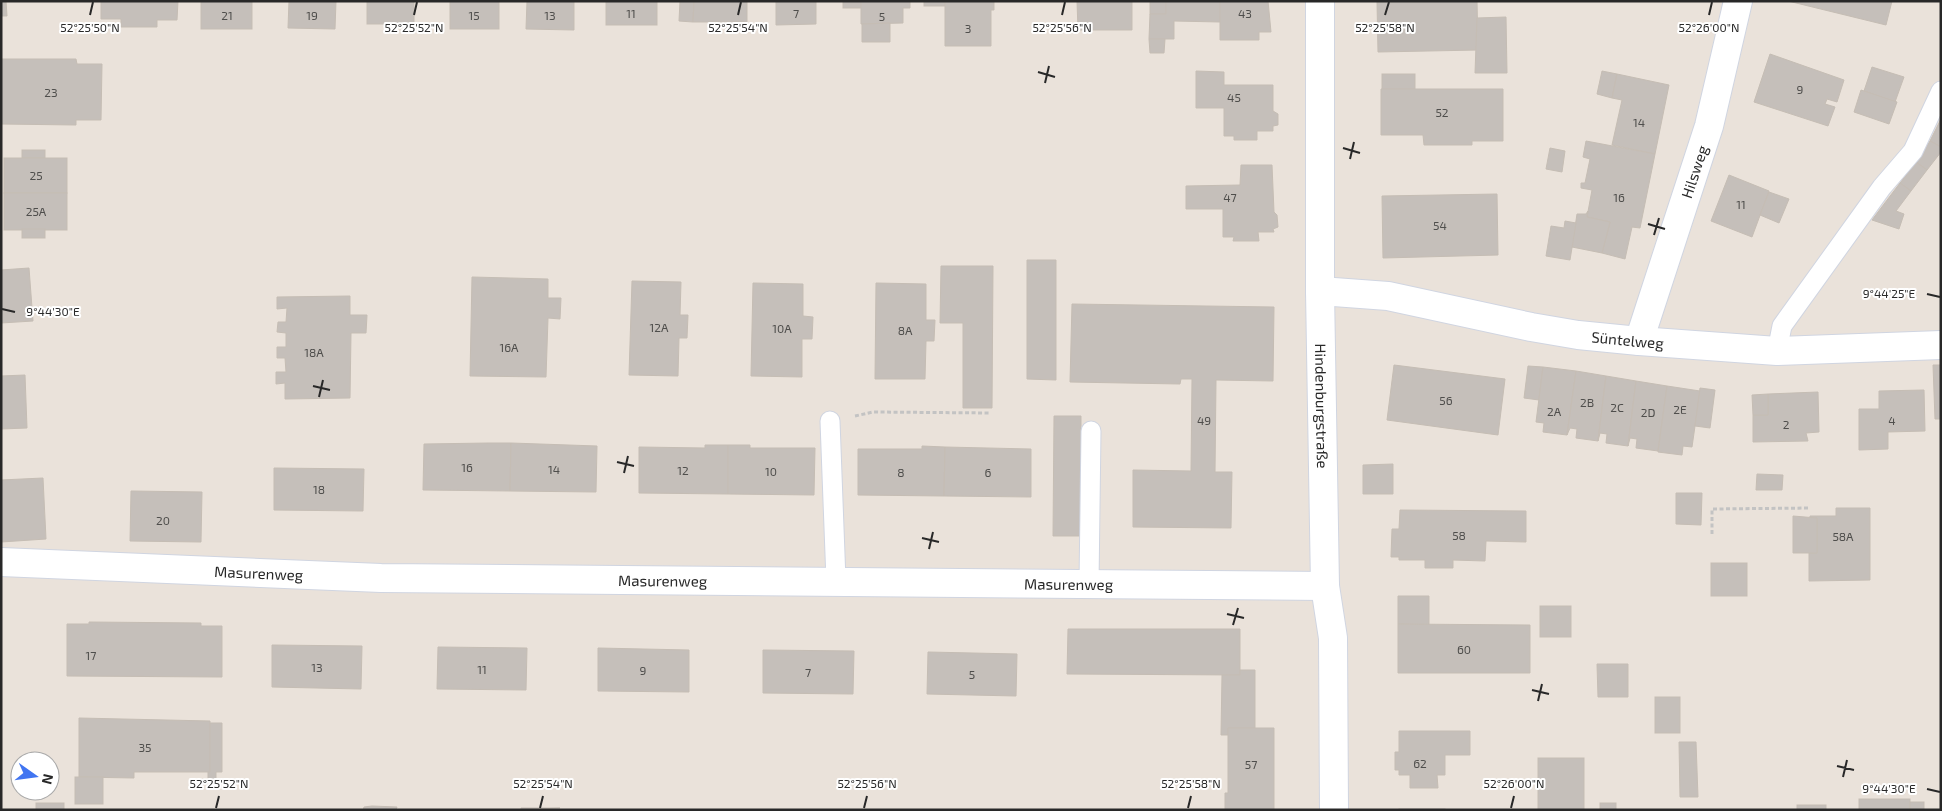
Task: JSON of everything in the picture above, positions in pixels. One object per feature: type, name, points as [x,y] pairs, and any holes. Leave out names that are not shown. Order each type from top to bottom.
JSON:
[{"type":"street","name":"Hindenburgstraße","points":[[1320,1],[1320,291],[1325,586],[1333,638],[1334,810]]},
{"type":"street","name":"Hilsweg","points":[[1639,341],[1709,126],[1738,1]]},
{"type":"street","name":"Süntelweg","points":[[1320,291],[1388,296],[1531,327],[1578,335],[1639,341],[1777,351],[1941,345]]},
{"type":"street","name":"Masurenweg","points":[[1,562],[381,578],[1325,586]]},
{"type":"lane","points":[[1777,351],[1782,326],[1882,187],[1913,151],[1941,91]]},
{"type":"lane","points":[[830,421],[836,582]]},
{"type":"lane","points":[[1089,584],[1091,431]]},
{"type":"path","points":[[830,421],[873,412],[991,413]]},
{"type":"path","points":[[1712,534],[1712,509],[1810,508]]},
{"type":"building","points":[[1,1],[6,1],[7,16],[1,16]]},
{"type":"building","points":[[101,1],[178,1],[177,20],[157,20],[157,27],[121,27],[121,19],[101,19]]},
{"type":"building","points":[[201,1],[252,1],[252,29],[201,29]]},
{"type":"building","points":[[289,1],[336,1],[335,29],[288,28]]},
{"type":"building","points":[[367,1],[414,1],[414,24],[367,24]]},
{"type":"building","points":[[450,1],[499,1],[499,29],[450,29]]},
{"type":"building","points":[[527,1],[574,1],[574,30],[526,29]]},
{"type":"building","points":[[606,1],[657,1],[657,25],[606,25]]},
{"type":"building","points":[[680,1],[694,1],[693,22],[679,21]]},
{"type":"building","points":[[694,1],[747,1],[747,22],[693,22]]},
{"type":"building","points":[[776,1],[816,1],[816,24],[776,25]]},
{"type":"building","points":[[843,1],[861,1],[861,8],[843,8]]},
{"type":"building","points":[[861,1],[910,1],[910,8],[903,8],[903,23],[861,24]]},
{"type":"building","points":[[924,1],[945,1],[945,6],[924,6]]},
{"type":"building","points":[[945,1],[994,1],[994,10],[991,10],[991,46],[945,46]]},
{"type":"building","points":[[1077,1],[1132,1],[1132,30],[1078,30]]},
{"type":"building","points":[[1150,1],[1166,1],[1166,14],[1150,14]]},
{"type":"building","points":[[1166,1],[1220,1],[1220,22],[1174,21],[1174,39],[1149,39],[1150,14],[1166,14]]},
{"type":"building","points":[[1220,1],[1268,1],[1271,32],[1259,32],[1259,40],[1220,40]]},
{"type":"building","points":[[1477,1],[1478,50],[1378,52],[1377,2]]},
{"type":"building","points":[[1788,1],[1892,1],[1886,25]]},
{"type":"building","points":[[1506,17],[1507,73],[1475,73],[1477,18]]},
{"type":"building","points":[[890,23],[890,42],[862,42],[862,24]]},
{"type":"building","points":[[1149,39],[1165,39],[1164,53],[1150,53]]},
{"type":"building","points":[[1770,54],[1844,80],[1837,102],[1827,99],[1825,104],[1835,107],[1828,126],[1754,102]]},
{"type":"building","points":[[1,59],[76,59],[77,64],[102,64],[101,120],[76,120],[76,125],[1,124]]},
{"type":"building","points":[[1872,67],[1904,77],[1895,102],[1864,91]]},
{"type":"building","points":[[1196,71],[1224,72],[1224,85],[1273,85],[1273,111],[1278,114],[1278,125],[1273,126],[1273,131],[1257,131],[1257,140],[1234,140],[1234,136],[1224,136],[1224,108],[1196,108]]},
{"type":"building","points":[[1602,71],[1617,74],[1612,98],[1597,94]]},
{"type":"building","points":[[1382,74],[1415,74],[1415,89],[1382,89]]},
{"type":"building","points":[[1617,74],[1669,85],[1655,154],[1612,145],[1622,100],[1612,98]]},
{"type":"building","points":[[1381,89],[1503,89],[1503,141],[1472,141],[1472,145],[1424,145],[1423,135],[1381,135]]},
{"type":"building","points":[[1861,90],[1897,102],[1889,124],[1854,112]]},
{"type":"building","points":[[1941,119],[1941,147],[1930,141]]},
{"type":"building","points":[[1586,141],[1655,154],[1640,228],[1632,227],[1625,259],[1602,253],[1610,222],[1587,217],[1592,190],[1581,188],[1581,183],[1585,183],[1590,159],[1583,157]]},
{"type":"building","points":[[1930,141],[1941,147],[1941,152],[1927,170],[1916,162]]},
{"type":"building","points":[[1550,148],[1565,151],[1562,172],[1546,169]]},
{"type":"building","points":[[22,150],[45,150],[45,158],[22,158]]},
{"type":"building","points":[[4,158],[67,158],[67,193],[4,193]]},
{"type":"building","points":[[1916,162],[1927,170],[1911,191],[1900,183]]},
{"type":"building","points":[[1241,165],[1272,165],[1274,212],[1277,215],[1278,227],[1273,229],[1274,232],[1258,232],[1259,241],[1233,241],[1234,237],[1223,237],[1223,209],[1186,209],[1186,186],[1240,185]]},
{"type":"building","points":[[1729,175],[1769,191],[1752,237],[1711,221]]},
{"type":"building","points":[[1900,183],[1911,191],[1896,211],[1904,214],[1899,229],[1872,220]]},
{"type":"building","points":[[1769,192],[1789,199],[1779,223],[1760,215]]},
{"type":"building","points":[[4,193],[67,193],[67,230],[4,230]]},
{"type":"building","points":[[1497,194],[1498,255],[1383,258],[1382,196]]},
{"type":"building","points":[[1588,211],[1587,217],[1610,222],[1602,253],[1572,247],[1577,214],[1586,214]]},
{"type":"building","points":[[1565,221],[1576,223],[1570,260],[1546,256],[1551,226],[1564,228]]},
{"type":"building","points":[[22,229],[45,229],[45,238],[22,238]]},
{"type":"building","points":[[1027,260],[1056,260],[1056,380],[1027,379]]},
{"type":"building","points":[[941,266],[993,266],[992,408],[963,408],[963,323],[940,323]]},
{"type":"building","points":[[29,268],[33,321],[1,323],[1,270]]},
{"type":"building","points":[[472,277],[548,279],[548,298],[561,298],[560,319],[548,318],[546,377],[470,376]]},
{"type":"building","points":[[632,281],[681,282],[680,315],[688,315],[687,338],[679,338],[678,376],[629,375]]},
{"type":"building","points":[[753,283],[803,284],[803,316],[813,317],[812,339],[802,339],[802,377],[751,376]]},
{"type":"building","points":[[876,283],[926,284],[926,320],[935,320],[934,341],[926,341],[925,379],[875,379]]},
{"type":"building","points":[[350,296],[350,315],[367,315],[366,333],[351,333],[350,398],[285,399],[285,383],[276,384],[276,372],[286,372],[285,358],[277,358],[277,347],[286,347],[286,333],[277,332],[278,322],[286,322],[287,308],[277,309],[277,297]]},
{"type":"building","points":[[1072,304],[1274,307],[1273,381],[1216,380],[1215,472],[1232,472],[1231,528],[1133,527],[1133,470],[1191,471],[1192,379],[1181,379],[1180,384],[1070,382]]},
{"type":"building","points":[[1394,365],[1505,379],[1498,435],[1387,420]]},
{"type":"building","points":[[1933,365],[1941,365],[1941,419],[1935,419]]},
{"type":"building","points":[[1528,366],[1543,367],[1539,400],[1524,398]]},
{"type":"building","points":[[1543,367],[1576,371],[1567,435],[1543,432],[1544,423],[1536,422]]},
{"type":"building","points":[[1576,371],[1606,376],[1598,441],[1576,438],[1577,429],[1570,428],[1567,435]]},
{"type":"building","points":[[25,375],[27,428],[1,429],[1,376]]},
{"type":"building","points":[[1606,376],[1636,381],[1628,446],[1606,443],[1607,434],[1600,433],[1598,441]]},
{"type":"building","points":[[1636,381],[1667,386],[1658,451],[1636,448],[1637,439],[1630,438],[1628,446]]},
{"type":"building","points":[[1667,386],[1700,391],[1692,447],[1683,446],[1682,455],[1658,452]]},
{"type":"building","points":[[1700,388],[1715,390],[1710,428],[1695,426]]},
{"type":"building","points":[[1924,390],[1925,431],[1888,432],[1888,449],[1859,450],[1859,409],[1879,409],[1879,391]]},
{"type":"building","points":[[1818,392],[1819,432],[1806,433],[1808,441],[1753,442],[1753,415],[1768,415],[1768,394]]},
{"type":"building","points":[[1768,394],[1768,415],[1753,415],[1752,395]]},
{"type":"building","points":[[1054,416],[1081,416],[1081,536],[1053,536]]},
{"type":"building","points":[[511,443],[510,491],[423,490],[424,444]]},
{"type":"building","points":[[511,443],[597,446],[596,492],[510,491]]},
{"type":"building","points":[[705,445],[728,445],[728,494],[639,493],[639,447],[705,448]]},
{"type":"building","points":[[728,445],[750,445],[750,448],[815,448],[814,495],[728,494]]},
{"type":"building","points":[[922,446],[945,447],[944,496],[858,495],[858,449],[922,449]]},
{"type":"building","points":[[945,447],[1031,449],[1031,497],[944,496]]},
{"type":"building","points":[[1393,464],[1393,494],[1363,494],[1363,465]]},
{"type":"building","points":[[274,468],[364,469],[363,511],[274,510]]},
{"type":"building","points":[[1757,474],[1783,475],[1782,490],[1756,490]]},
{"type":"building","points":[[43,478],[46,539],[1,542],[1,480]]},
{"type":"building","points":[[131,491],[202,492],[201,542],[130,541]]},
{"type":"building","points":[[1676,493],[1702,493],[1701,525],[1676,524]]},
{"type":"building","points":[[1836,508],[1870,508],[1870,580],[1809,581],[1809,553],[1817,553],[1817,518],[1810,518],[1810,516],[1836,516]]},
{"type":"building","points":[[1400,510],[1526,511],[1526,542],[1486,541],[1485,561],[1453,560],[1453,568],[1425,568],[1425,560],[1399,560],[1399,557],[1391,557],[1392,529],[1399,529]]},
{"type":"building","points":[[1793,516],[1817,518],[1817,553],[1793,553]]},
{"type":"building","points":[[1711,563],[1747,563],[1747,596],[1711,596]]},
{"type":"building","points":[[1398,596],[1429,596],[1429,625],[1398,624]]},
{"type":"building","points":[[1540,606],[1571,606],[1571,637],[1540,637]]},
{"type":"building","points":[[89,622],[201,623],[201,626],[222,626],[222,677],[67,676],[67,624],[89,624]]},
{"type":"building","points":[[1398,624],[1530,625],[1530,673],[1398,673]]},
{"type":"building","points":[[1068,629],[1240,629],[1240,675],[1067,674]]},
{"type":"building","points":[[272,645],[362,646],[361,689],[272,687]]},
{"type":"building","points":[[438,647],[527,648],[526,690],[437,689]]},
{"type":"building","points":[[598,648],[689,650],[689,692],[598,691]]},
{"type":"building","points":[[763,650],[854,651],[853,694],[763,693]]},
{"type":"building","points":[[928,652],[1017,654],[1016,696],[927,694]]},
{"type":"building","points":[[1597,664],[1628,664],[1628,697],[1598,697]]},
{"type":"building","points":[[1240,670],[1255,670],[1255,728],[1228,728],[1228,735],[1221,735],[1222,675],[1240,675]]},
{"type":"building","points":[[1655,697],[1680,697],[1680,733],[1655,733]]},
{"type":"building","points":[[79,718],[210,721],[210,772],[134,772],[134,778],[79,777]]},
{"type":"building","points":[[210,723],[222,723],[222,772],[216,772],[216,779],[208,779],[208,772],[210,772]]},
{"type":"building","points":[[1228,728],[1274,728],[1274,810],[1225,810],[1225,793],[1228,793]]},
{"type":"building","points":[[1399,731],[1470,731],[1470,755],[1445,755],[1445,775],[1437,775],[1438,788],[1410,788],[1410,775],[1399,775],[1399,770],[1395,770],[1395,752],[1399,752]]},
{"type":"building","points":[[1679,742],[1696,742],[1698,797],[1680,797]]},
{"type":"building","points":[[1538,758],[1584,758],[1584,810],[1538,810]]},
{"type":"building","points":[[75,777],[103,777],[103,804],[75,804]]},
{"type":"building","points":[[1859,799],[1910,799],[1910,810],[1859,810]]},
{"type":"building","points":[[1910,802],[1924,802],[1924,810],[1910,810]]},
{"type":"building","points":[[36,803],[64,803],[64,810],[36,810]]},
{"type":"building","points":[[1600,803],[1616,803],[1616,810],[1600,810]]},
{"type":"building","points":[[1797,805],[1826,805],[1826,810],[1797,810]]},
{"type":"building","points":[[364,807],[397,807],[396,810],[363,810]]},
{"type":"building","points":[[521,808],[560,808],[521,810]]},
{"type":"building","points":[[1445,809],[1445,810],[1399,810]]}]
